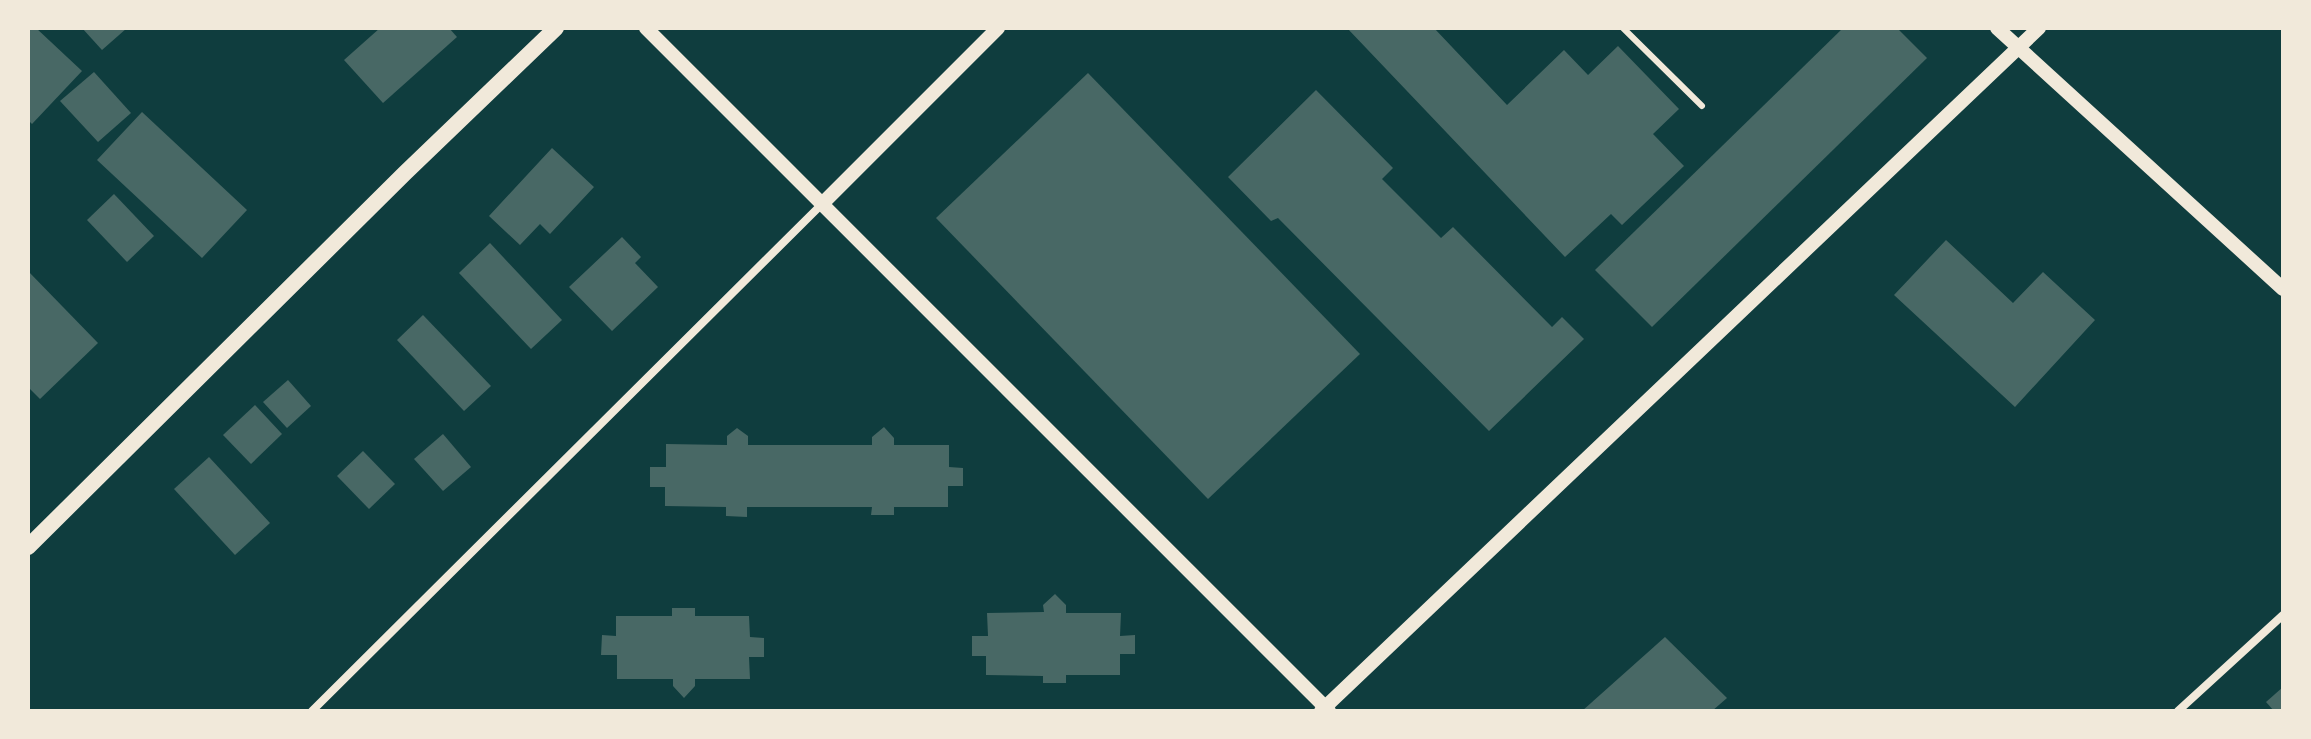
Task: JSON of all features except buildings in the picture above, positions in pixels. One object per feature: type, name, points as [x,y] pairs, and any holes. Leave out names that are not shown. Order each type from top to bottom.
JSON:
[{"type":"main road","points":[[28,547],[405,173],[556,28]]},
{"type":"street","points":[[646,28],[1325,710],[2039,28]]},
{"type":"street","points":[[312,711],[998,28]]},
{"type":"street","points":[[1997,28],[2283,289]]},
{"type":"street","points":[[2178,711],[2283,615]]},
{"type":"lane","points":[[1623,28],[1702,106]]}]
